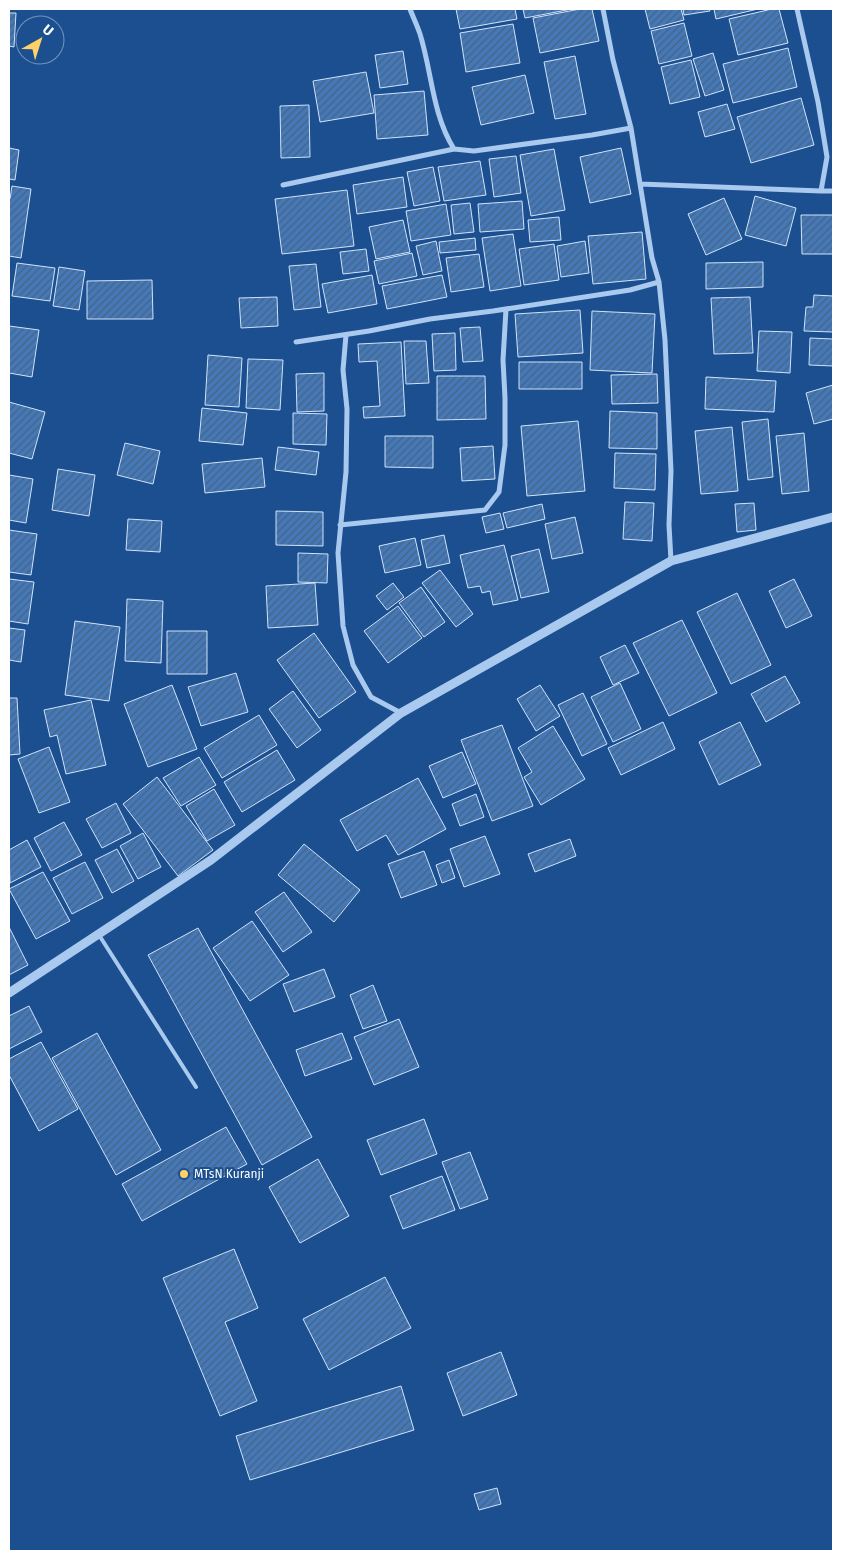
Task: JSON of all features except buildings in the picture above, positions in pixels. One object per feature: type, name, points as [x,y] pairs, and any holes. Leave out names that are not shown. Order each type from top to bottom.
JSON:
[{"type":"street","points":[[410,9],[420,34],[437,111],[446,136],[454,149]]},
{"type":"street","points":[[603,9],[613,60],[631,128],[652,258],[659,282],[665,340],[671,471],[669,525],[671,560]]},
{"type":"street","points":[[797,9],[818,102],[827,157],[821,191]]},
{"type":"street","points":[[283,185],[454,149],[474,151],[631,128]]},
{"type":"street","points":[[640,184],[833,192]]},
{"type":"street","points":[[296,342],[346,335],[430,319],[630,290],[659,282]]},
{"type":"street","points":[[340,525],[485,510],[499,492],[505,445],[505,398],[502,360],[506,309]]},
{"type":"street","points":[[346,335],[343,370],[347,410],[346,472],[338,553],[343,626],[353,665],[371,697],[401,713]]},
{"type":"street","points":[[9,993],[211,860],[401,713],[671,560],[833,516]]},
{"type":"lane","points":[[98,934],[196,1087]]},
{"type":"place","name":"MTsN Kuranji","points":[[184,1174]]}]
